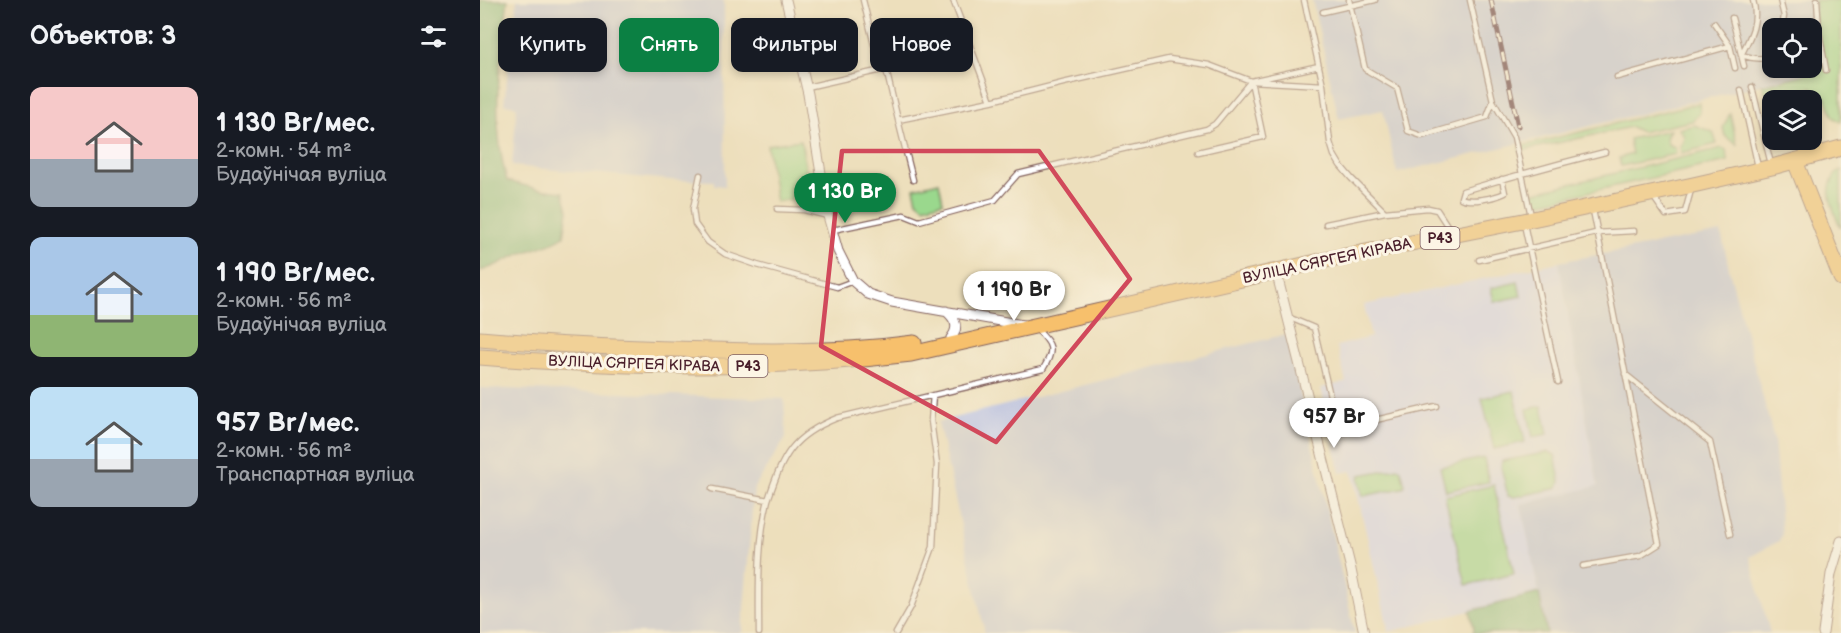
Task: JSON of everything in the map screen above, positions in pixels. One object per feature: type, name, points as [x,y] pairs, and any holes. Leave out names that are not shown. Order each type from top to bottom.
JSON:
[{"type":"main road","name":"ВУЛІЦА СЯРГЕЯ КІРАВА","points":[[487,339],[662,349],[773,352],[879,346],[951,338],[998,327],[1034,327],[1276,271],[1693,185],[1795,161],[1841,147]]},
{"type":"main road","name":"ВУЛІЦА СЯРГЕЯ КІРАВА","points":[[1795,161],[1841,156]]},
{"type":"main road","points":[[1795,161],[1841,278]]},
{"type":"main road","name":"ВУЛІЦА СЯРГЕЯ КІРАВА","points":[[486,358],[629,365],[781,365],[853,361],[911,354],[998,327]]},
{"type":"street","points":[[786,0],[807,87],[828,216],[838,251],[853,281],[868,294],[892,302],[946,311],[998,327]]},
{"type":"street","points":[[1276,271],[1350,565],[1364,633]]},
{"type":"street","points":[[946,311],[957,325],[956,332],[951,338]]},
{"type":"street","points":[[1823,633],[1831,574],[1841,541]]},
{"type":"lane","points":[[863,0],[870,31]]},
{"type":"lane","points":[[953,0],[991,102]]},
{"type":"lane","points":[[1304,0],[1323,85],[1330,142],[1334,155],[1351,178],[1385,212]]},
{"type":"lane","points":[[1323,12],[1350,3],[1375,0]]},
{"type":"lane","points":[[1470,0],[1493,101],[1514,137],[1521,173],[1529,250],[1558,382]]},
{"type":"lane","points":[[1741,56],[1754,30],[1756,11],[1753,0]]},
{"type":"lane","points":[[1780,0],[1784,18]]},
{"type":"lane","points":[[1818,0],[1819,32],[1826,70]]},
{"type":"lane","points":[[1350,3],[1365,69],[1397,88],[1408,131],[1422,136],[1487,117],[1493,101]]},
{"type":"lane","points":[[1732,18],[1744,66]]},
{"type":"lane","points":[[1714,23],[1730,46],[1735,68]]},
{"type":"lane","points":[[1617,77],[1730,46]]},
{"type":"lane","points":[[1741,56],[1762,59]]},
{"type":"lane","points":[[898,120],[991,102],[1169,59],[1201,63],[1251,81],[1323,85]]},
{"type":"lane","points":[[833,230],[904,215],[919,221],[995,200],[1018,174],[1207,129],[1215,124],[1251,81],[1319,66]]},
{"type":"lane","points":[[807,87],[873,72]]},
{"type":"lane","points":[[887,72],[913,180]]},
{"type":"lane","points":[[1198,152],[1263,136],[1251,81]]},
{"type":"lane","points":[[1752,87],[1765,168]]},
{"type":"lane","points":[[1741,90],[1765,168]]},
{"type":"lane","points":[[1502,179],[1505,193],[1466,200],[1461,198],[1463,191],[1521,173],[1605,152]]},
{"type":"lane","points":[[700,175],[693,209],[695,224],[708,242],[725,254],[837,287],[853,281]]},
{"type":"lane","points":[[1651,193],[1665,215],[1685,212],[1693,185]]},
{"type":"lane","points":[[1583,566],[1640,556],[1659,544],[1592,205]]},
{"type":"lane","points":[[1326,224],[1385,212],[1428,208],[1437,210],[1454,235]]},
{"type":"lane","points":[[777,209],[804,210],[828,216]]},
{"type":"lane","points":[[1479,260],[1596,233],[1634,231]]},
{"type":"lane","points":[[1288,317],[1314,328],[1335,417],[1341,421],[1358,424],[1437,406]]},
{"type":"lane","points":[[759,633],[762,526],[777,473],[794,445],[814,427],[837,418],[1043,369],[1051,350],[1046,338],[1034,327]]},
{"type":"lane","points":[[1625,374],[1710,442],[1730,534]]},
{"type":"lane","points":[[896,633],[911,608],[933,547],[937,464],[931,421],[933,395]]},
{"type":"lane","points":[[712,489],[768,500]]},
{"type":"highlighted area","points":[[842,151],[1039,151],[1130,279],[996,442],[821,346]]},
{"type":"shaded area","points":[[517,0],[724,0],[725,186],[714,185],[714,181],[671,180],[512,166],[517,106],[504,104],[508,72],[607,72],[607,18],[515,18]]},
{"type":"shaded area","points":[[1312,0],[1815,0],[1815,18],[1762,18],[1762,78],[1789,78],[1397,173],[1383,110],[1339,119]]},
{"type":"shaded area","points":[[1721,232],[1774,439],[1782,535],[1779,541],[1750,557],[1770,633],[1547,633],[1521,504],[1598,486],[1559,262]]},
{"type":"shaded area","points":[[1559,262],[1598,487],[1521,504],[1539,593],[1389,632],[1352,471],[1340,473],[1321,388],[1346,382],[1337,346],[1371,337],[1364,305]]},
{"type":"shaded area","points":[[1287,334],[1355,633],[985,633],[938,422]]},
{"type":"shaded area","points":[[480,388],[784,399],[786,438],[754,488],[742,633],[480,633]]},
{"type":"green space","points":[[480,0],[508,0],[506,18],[498,18],[499,136],[507,181],[538,189],[563,192],[568,210],[564,236],[548,245],[480,271]]},
{"type":"green space","points":[[1815,0],[1841,0],[1841,122],[1834,118],[1826,98],[1822,97],[1822,90],[1813,90],[1812,87],[1799,90],[1764,90],[1762,85],[1790,78],[1822,78],[1822,18],[1815,18]]},
{"type":"green space","points":[[1699,103],[1700,113],[1692,121],[1641,132],[1631,127],[1520,151],[1519,147]]},
{"type":"green space","points":[[1730,113],[1737,145],[1725,136],[1723,128]]},
{"type":"green space","points":[[1694,125],[1713,132],[1717,144],[1681,153],[1680,146],[1684,136],[1679,129]]},
{"type":"green space","points":[[1670,130],[1667,141],[1669,145],[1675,147],[1676,154],[1621,166],[1619,158],[1632,154],[1629,139]]},
{"type":"green space","points":[[801,140],[810,196],[776,202],[767,145]]},
{"type":"green space","points":[[1722,148],[1726,150],[1728,161],[1539,203],[1532,198],[1531,193]]},
{"type":"green space","points":[[1841,170],[1840,227],[1832,205],[1830,190],[1831,183]]},
{"type":"green space","points":[[939,182],[943,202],[924,207],[917,201],[914,188]]},
{"type":"green space","points":[[1518,282],[1521,296],[1494,302],[1491,288]]},
{"type":"green space","points":[[1514,391],[1525,442],[1494,449],[1482,398]]},
{"type":"green space","points":[[1542,406],[1548,434],[1533,437],[1527,409]]},
{"type":"green space","points":[[1549,452],[1555,455],[1556,459],[1560,481],[1558,488],[1514,497],[1508,496],[1501,467],[1502,461]]},
{"type":"green space","points":[[1484,458],[1489,482],[1446,491],[1440,467]]},
{"type":"green space","points":[[1398,468],[1401,470],[1405,485],[1402,488],[1363,496],[1360,475]]},
{"type":"green space","points":[[1494,485],[1514,574],[1466,585],[1445,496]]},
{"type":"green space","points":[[1539,593],[1547,633],[1473,633],[1470,611]]},
{"type":"railway","points":[[1491,0],[1518,126]]}]
